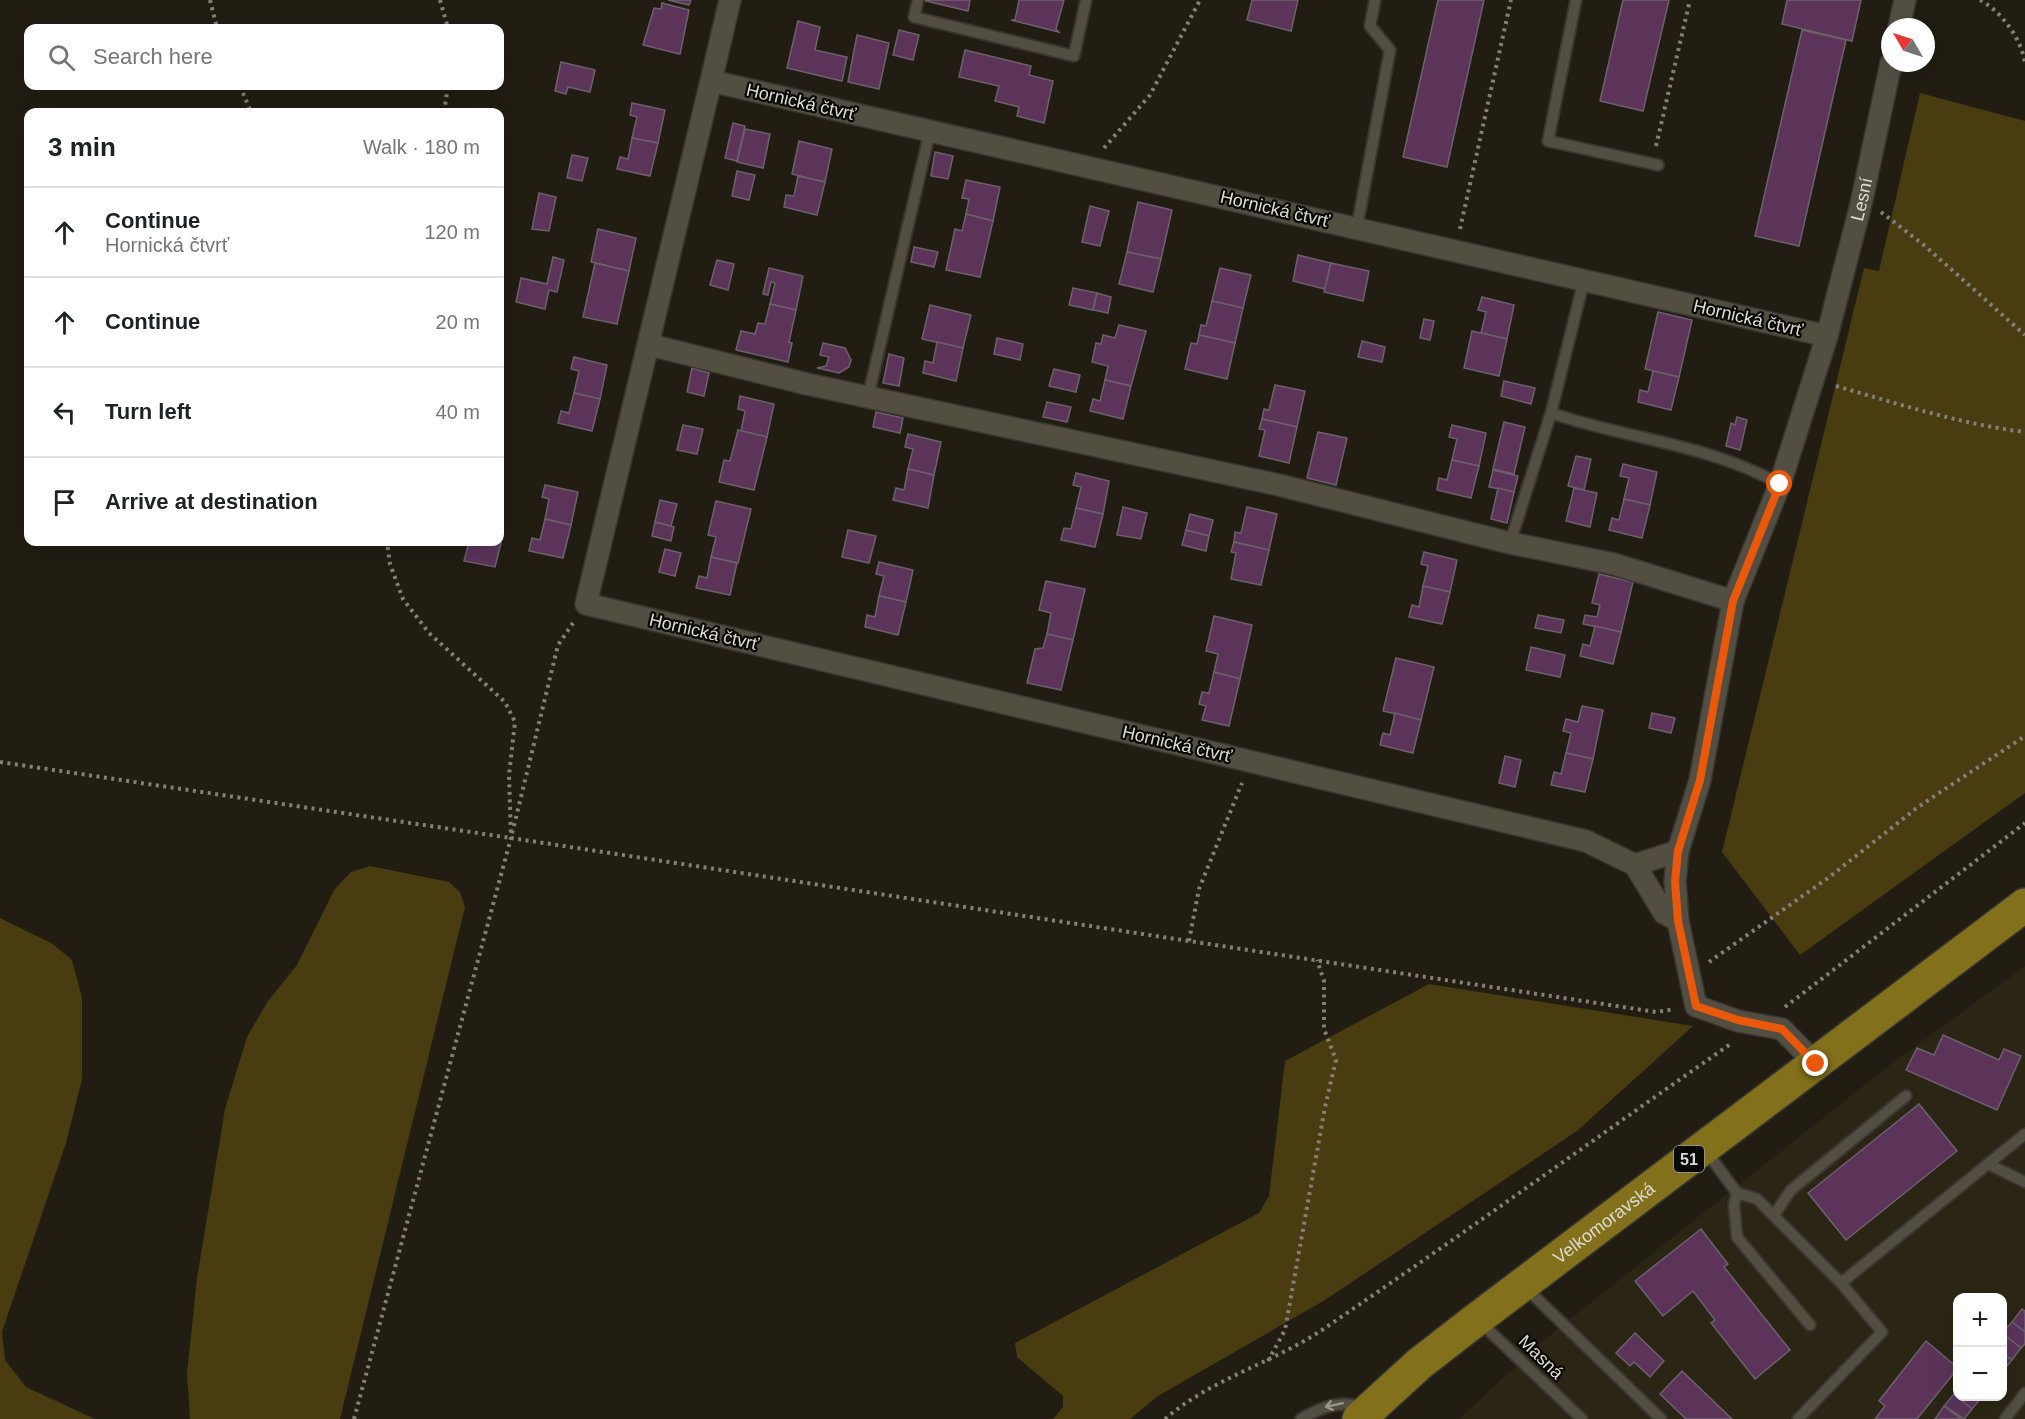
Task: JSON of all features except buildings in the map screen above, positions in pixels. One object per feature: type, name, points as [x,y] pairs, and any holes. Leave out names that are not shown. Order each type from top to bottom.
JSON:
[{"type":"main road","name":"Velkomoravská","points":[[1364,1414],[1477,1318],[2025,905]]},
{"type":"street","points":[[586,604],[650,345],[730,0]]},
{"type":"street","points":[[1901,18],[1905,0]]},
{"type":"street","name":"Lesní","points":[[1827,336],[1861,204],[1889,72]]},
{"type":"street","name":"Hornická čtvrť","points":[[711,81],[1827,336],[1780,484],[1733,601],[1700,780],[1678,851],[1675,881],[1678,921],[1696,1006]]},
{"type":"street","points":[[650,345],[868,397],[1279,485],[1510,543],[1614,564],[1733,601]]},
{"type":"street","name":"Hornická čtvrť","points":[[586,604],[1586,841],[1635,865]]},
{"type":"street","points":[[1678,851],[1635,865],[1665,913],[1678,921]]},
{"type":"street","points":[[1696,1006],[1758,1025],[1782,1029],[1816,1064]]},
{"type":"lane","points":[[918,0],[914,17],[1074,56],[1086,0]]},
{"type":"lane","points":[[1357,227],[1390,50],[1370,26],[1375,0]]},
{"type":"lane","points":[[1576,0],[1548,141],[1655,165]]},
{"type":"lane","points":[[868,397],[930,131]]},
{"type":"lane","points":[[1510,543],[1551,413],[1584,280]]},
{"type":"lane","points":[[1551,413],[1588,425],[1724,457],[1780,484]]},
{"type":"lane","points":[[1774,1215],[1791,1190],[1906,1096]]},
{"type":"lane","points":[[1841,1283],[2025,1134]]},
{"type":"lane","points":[[1704,1148],[1737,1193],[1757,1199],[1774,1215],[1841,1283],[1882,1332],[1798,1419]]},
{"type":"lane","points":[[1988,1164],[2025,1182]]},
{"type":"lane","points":[[1737,1193],[1734,1205],[1737,1237],[1810,1325]]},
{"type":"lane","points":[[1522,1285],[1661,1419]]},
{"type":"lane","name":"Masná","points":[[1477,1318],[1582,1419]]},
{"type":"lane","points":[[2004,1419],[2025,1393]]},
{"type":"lane","points":[[1301,1419],[1330,1404],[1349,1403],[1364,1414]]},
{"type":"path","points":[[210,0],[216,24]]},
{"type":"path","points":[[440,0],[447,24]]},
{"type":"path","points":[[1088,166],[1150,94],[1200,0]]},
{"type":"path","points":[[1452,249],[1464,216],[1511,0]]},
{"type":"path","points":[[1655,165],[1690,0]]},
{"type":"path","points":[[1980,0],[1992,6],[2007,23],[2025,64]]},
{"type":"path","points":[[242,90],[249,108]]},
{"type":"path","points":[[445,108],[447,90]]},
{"type":"path","points":[[1861,204],[1883,213],[1926,246],[2025,335]]},
{"type":"path","points":[[1815,379],[1945,418],[1982,427],[2025,432]]},
{"type":"path","points":[[388,546],[390,564],[403,599],[429,633],[505,702],[515,722],[509,775],[511,838]]},
{"type":"path","points":[[354,1419],[511,838],[558,645],[586,604]]},
{"type":"path","points":[[1689,976],[1828,878],[1918,807],[2025,736]]},
{"type":"path","points":[[0,762],[1656,1012],[1696,1006]]},
{"type":"path","points":[[1189,941],[1199,889],[1251,762]]},
{"type":"path","points":[[1166,1419],[1182,1405],[1211,1387],[1298,1346],[1356,1306],[1824,979],[2025,823]]},
{"type":"path","points":[[1267,1362],[1285,1330],[1325,1107],[1336,1060],[1324,1029],[1324,981],[1317,960]]},
{"type":"shaded area","points":[[1920,93],[2025,121],[2025,793],[1800,955],[1722,852],[1864,268],[1879,271]]},
{"type":"shaded area","points":[[370,866],[449,882],[460,892],[465,907],[340,1419],[190,1419],[187,1373],[197,1278],[225,1109],[247,1037],[268,1001],[297,965],[334,890],[351,872]]},
{"type":"shaded area","points":[[0,918],[53,944],[72,960],[82,997],[82,1079],[66,1143],[2,1332],[5,1360],[26,1387],[95,1419],[0,1419]]},
{"type":"shaded area","points":[[2025,966],[2025,1419],[1459,1419],[1540,1343],[1887,1067]]},
{"type":"shaded area","points":[[1429,984],[1693,1026],[1577,1131],[1325,1300],[1158,1396],[1130,1419],[1053,1419],[1063,1407],[1063,1396],[1017,1357],[1015,1343],[1259,1213],[1269,1196],[1285,1061]]},
{"type":"route","points":[[1780,484],[1733,601],[1711,730],[1700,780],[1678,851],[1675,881],[1678,921],[1696,1006],[1738,1020],[1782,1029],[1816,1064]]}]
